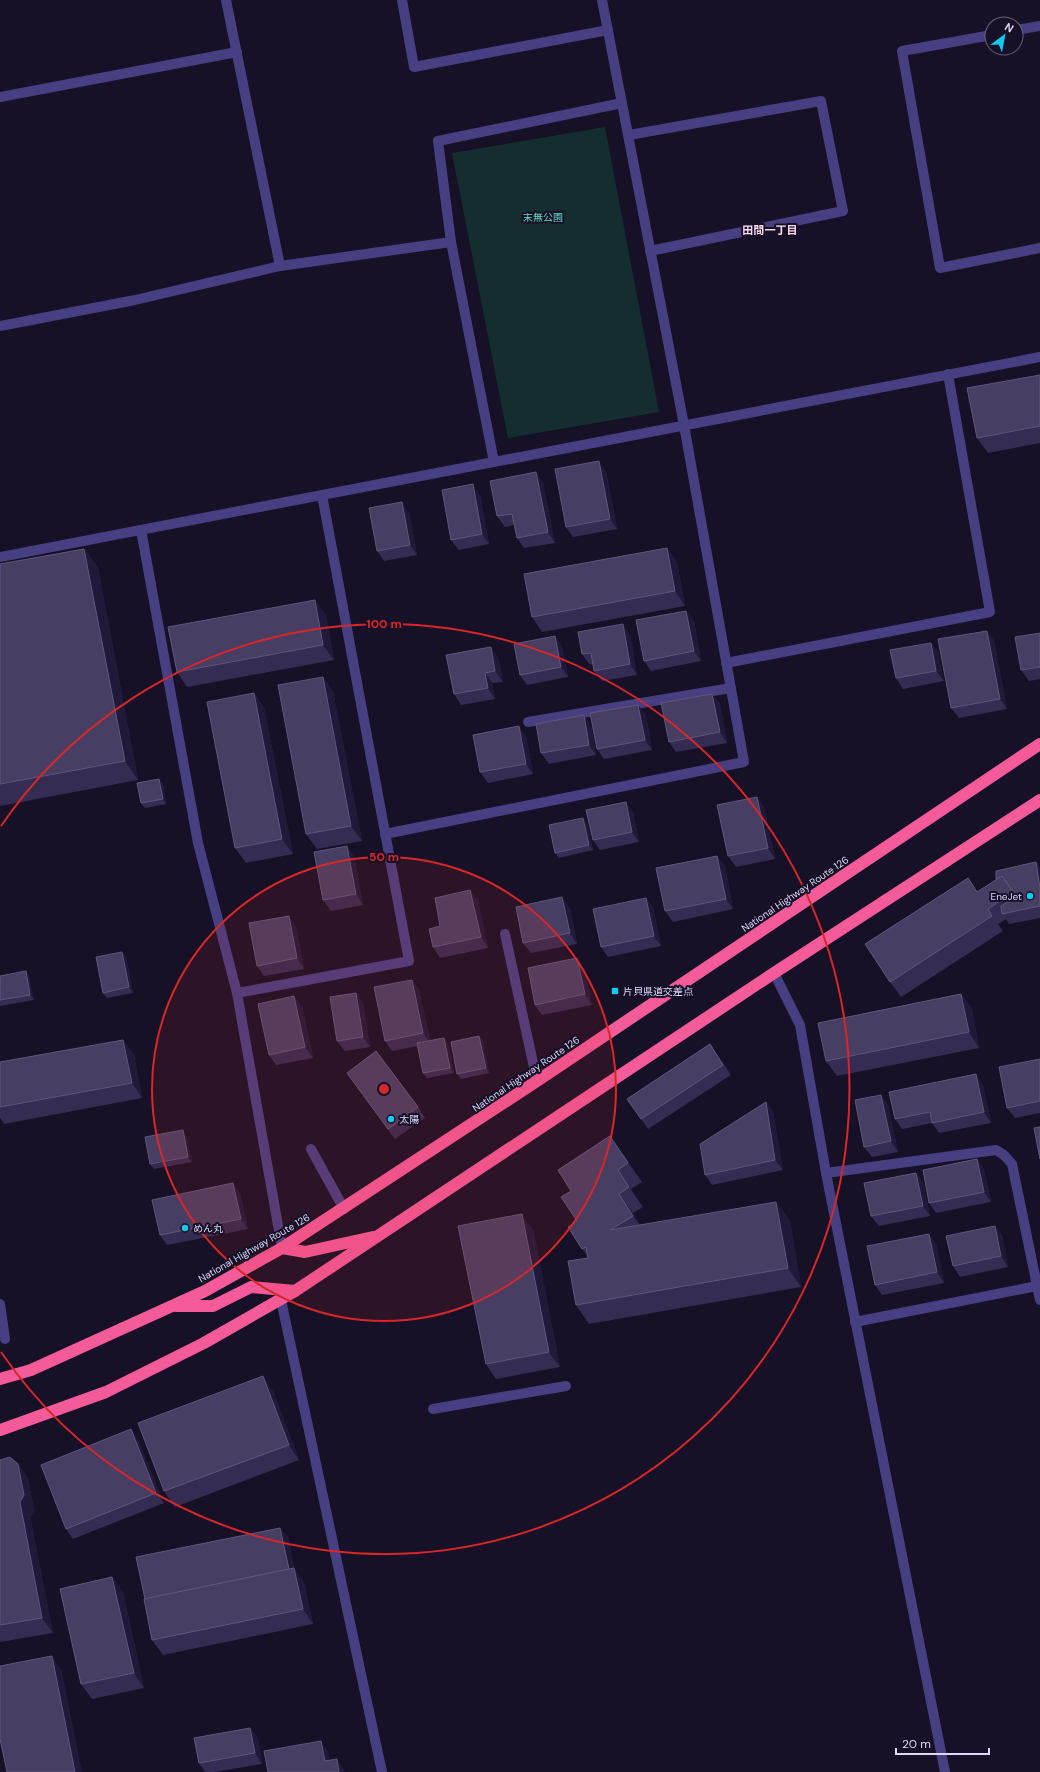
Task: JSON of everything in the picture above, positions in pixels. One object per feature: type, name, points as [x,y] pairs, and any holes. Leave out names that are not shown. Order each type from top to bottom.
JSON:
[{"type":"highway","name":"National Highway Route 126","points":[[0,1379],[31,1370],[205,1291],[282,1248],[344,1209],[537,1081],[1040,744]]},
{"type":"highway","points":[[0,1430],[40,1417],[106,1392],[204,1343],[296,1291],[774,973],[1040,800]]},
{"type":"highway","points":[[282,1248],[305,1252],[380,1236]]},
{"type":"highway","points":[[171,1306],[213,1306],[251,1287],[296,1291]]},
{"type":"street","points":[[226,0],[280,266]]},
{"type":"street","points":[[402,0],[414,67],[608,30]]},
{"type":"street","points":[[385,834],[744,762],[684,425],[602,0]]},
{"type":"street","points":[[1024,29],[1040,26]]},
{"type":"street","points":[[984,36],[902,51],[940,268],[1040,248]]},
{"type":"street","points":[[0,97],[237,52]]},
{"type":"street","points":[[628,135],[821,101],[843,211],[650,251]]},
{"type":"street","points":[[494,462],[451,242],[438,141],[622,103]]},
{"type":"street","points":[[0,326],[135,300],[280,266],[451,242]]},
{"type":"street","points":[[0,557],[1040,357]]},
{"type":"street","points":[[726,663],[990,612],[948,374]]},
{"type":"street","points":[[237,993],[409,962],[322,495]]},
{"type":"street","points":[[141,530],[198,843],[237,993],[282,1248]]},
{"type":"street","points":[[528,722],[731,688]]},
{"type":"street","points":[[505,934],[537,1081]]},
{"type":"street","points":[[774,973],[800,1024],[826,1173],[945,1772]]},
{"type":"street","points":[[311,1149],[344,1209]]},
{"type":"street","points":[[826,1173],[996,1150],[1004,1155],[1012,1164],[1040,1300]]},
{"type":"street","points":[[855,1322],[1037,1286]]},
{"type":"street","points":[[280,1300],[382,1772]]},
{"type":"street","points":[[0,1304],[5,1339]]},
{"type":"street","points":[[433,1409],[566,1386]]},
{"type":"green space","name":"末無公園","points":[[605,127],[659,412],[508,438],[452,153]]},
{"type":"building","points":[[1040,375],[1040,426],[977,438],[967,388]]},
{"type":"building","points":[[599,461],[610,519],[566,527],[555,469]]},
{"type":"building","points":[[536,472],[548,532],[517,538],[512,514],[497,516],[490,481]]},
{"type":"building","points":[[473,484],[482,534],[451,540],[442,490]]},
{"type":"building","points":[[402,502],[410,545],[377,551],[369,508]]},
{"type":"building","points":[[667,548],[675,591],[532,617],[524,574]]},
{"type":"building","points":[[84,549],[125,761],[0,784],[0,564]]},
{"type":"building","points":[[315,600],[323,645],[177,672],[168,627]]},
{"type":"building","points":[[686,611],[694,651],[644,661],[636,620]]},
{"type":"building","points":[[623,624],[630,664],[594,671],[591,653],[582,654],[578,632]]},
{"type":"building","points":[[987,631],[1000,699],[951,708],[938,639]]},
{"type":"building","points":[[1040,633],[1040,667],[1021,670],[1015,637]]},
{"type":"building","points":[[555,636],[561,667],[520,675],[514,644]]},
{"type":"building","points":[[931,643],[936,671],[896,678],[890,650]]},
{"type":"building","points":[[491,647],[495,671],[485,673],[488,688],[454,694],[446,655]]},
{"type":"building","points":[[323,677],[351,826],[306,834],[278,685]]},
{"type":"building","points":[[254,693],[282,839],[235,848],[207,702]]},
{"type":"building","points":[[712,694],[720,732],[669,742],[661,703]]},
{"type":"building","points":[[638,705],[645,740],[597,749],[590,713]]},
{"type":"building","points":[[584,715],[589,745],[541,753],[536,724]]},
{"type":"building","points":[[519,726],[526,764],[480,772],[473,735]]},
{"type":"building","points":[[159,779],[163,799],[141,803],[137,783]]},
{"type":"building","points":[[757,797],[768,848],[728,856],[717,805]]},
{"type":"building","points":[[626,802],[632,832],[593,840],[586,810]]},
{"type":"building","points":[[583,818],[589,845],[555,853],[549,825]]},
{"type":"building","points":[[347,846],[356,894],[323,900],[314,852]]},
{"type":"building","points":[[717,856],[726,899],[665,911],[656,868]]},
{"type":"building","points":[[1036,862],[1040,888],[1040,906],[1002,914],[1001,906],[1016,897],[1002,876],[996,879],[996,871]]},
{"type":"building","points":[[1002,876],[1013,892],[988,909],[992,916],[890,982],[865,944],[968,878],[977,892]]},
{"type":"building","points":[[470,890],[481,937],[433,947],[429,929],[440,926],[435,898]]},
{"type":"building","points":[[562,897],[570,933],[523,943],[516,907]]},
{"type":"building","points":[[646,898],[654,936],[601,947],[593,909]]},
{"type":"building","points":[[289,916],[297,958],[257,966],[249,923]]},
{"type":"building","points":[[122,952],[129,987],[103,993],[96,957]]},
{"type":"building","points":[[577,958],[585,994],[535,1005],[528,968]]},
{"type":"building","points":[[26,971],[30,995],[0,1000],[0,976]]},
{"type":"building","points":[[412,980],[423,1033],[385,1041],[374,987]]},
{"type":"building","points":[[356,993],[363,1037],[337,1041],[330,997]]},
{"type":"building","points":[[961,994],[969,1032],[826,1061],[818,1023]]},
{"type":"building","points":[[294,996],[305,1047],[269,1055],[258,1004]]},
{"type":"building","points":[[479,1036],[486,1068],[457,1074],[451,1042]]},
{"type":"building","points":[[444,1038],[450,1068],[423,1073],[417,1043]]},
{"type":"building","points":[[123,1040],[132,1083],[0,1107],[0,1062]]},
{"type":"building","points":[[710,1044],[723,1065],[641,1119],[627,1099]]},
{"type":"building","points":[[376,1051],[418,1107],[388,1129],[347,1073]]},
{"type":"building","points":[[1040,1059],[1040,1101],[1007,1108],[999,1067]]},
{"type":"building","points":[[976,1074],[984,1112],[932,1123],[930,1112],[895,1119],[889,1092]]},
{"type":"building","points":[[881,1095],[891,1141],[864,1147],[855,1100]]},
{"type":"building","points":[[766,1102],[775,1160],[705,1175],[700,1144]]},
{"type":"building","points":[[1040,1127],[1040,1159],[1034,1128]]},
{"type":"building","points":[[183,1130],[188,1157],[150,1164],[145,1137]]},
{"type":"building","points":[[610,1136],[628,1163],[618,1170],[629,1187],[619,1194],[633,1216],[610,1230],[776,1202],[788,1268],[576,1305],[568,1261],[588,1258],[586,1247],[582,1249],[568,1227],[577,1221],[561,1197],[571,1191],[558,1170]]},
{"type":"building","points":[[977,1159],[984,1192],[929,1203],[923,1170]]},
{"type":"building","points":[[916,1173],[923,1206],[871,1216],[864,1183]]},
{"type":"building","points":[[233,1183],[241,1219],[160,1235],[152,1200]]},
{"type":"building","points":[[522,1214],[549,1352],[486,1364],[458,1226]]},
{"type":"building","points":[[995,1226],[1001,1256],[953,1266],[946,1236]]},
{"type":"building","points":[[929,1234],[937,1272],[875,1285],[867,1246]]},
{"type":"building","points":[[263,1376],[289,1445],[164,1491],[138,1423]]},
{"type":"building","points":[[131,1429],[156,1493],[66,1529],[41,1465]]},
{"type":"building","points":[[10,1457],[18,1464],[24,1495],[20,1502],[42,1618],[0,1625],[0,1460]]},
{"type":"building","points":[[280,1528],[289,1569],[145,1599],[136,1557]]},
{"type":"building","points":[[294,1568],[303,1609],[152,1640],[144,1599]]},
{"type":"building","points":[[112,1577],[134,1673],[81,1684],[60,1589]]},
{"type":"building","points":[[52,1656],[75,1772],[7,1772],[0,1739],[0,1666]]},
{"type":"building","points":[[250,1728],[255,1753],[199,1763],[194,1738]]},
{"type":"building","points":[[321,1741],[325,1761],[337,1759],[339,1772],[268,1772],[264,1751]]},
{"type":"place","name":"EneJet","points":[[1030,896]]},
{"type":"place","name":"片貝県道交差点","points":[[615,991]]},
{"type":"place","name":"太陽","points":[[391,1119]]},
{"type":"place","name":"めん丸","points":[[185,1228]]},
{"type":"district","name":"田間一丁目","points":[[770,230]]}]
